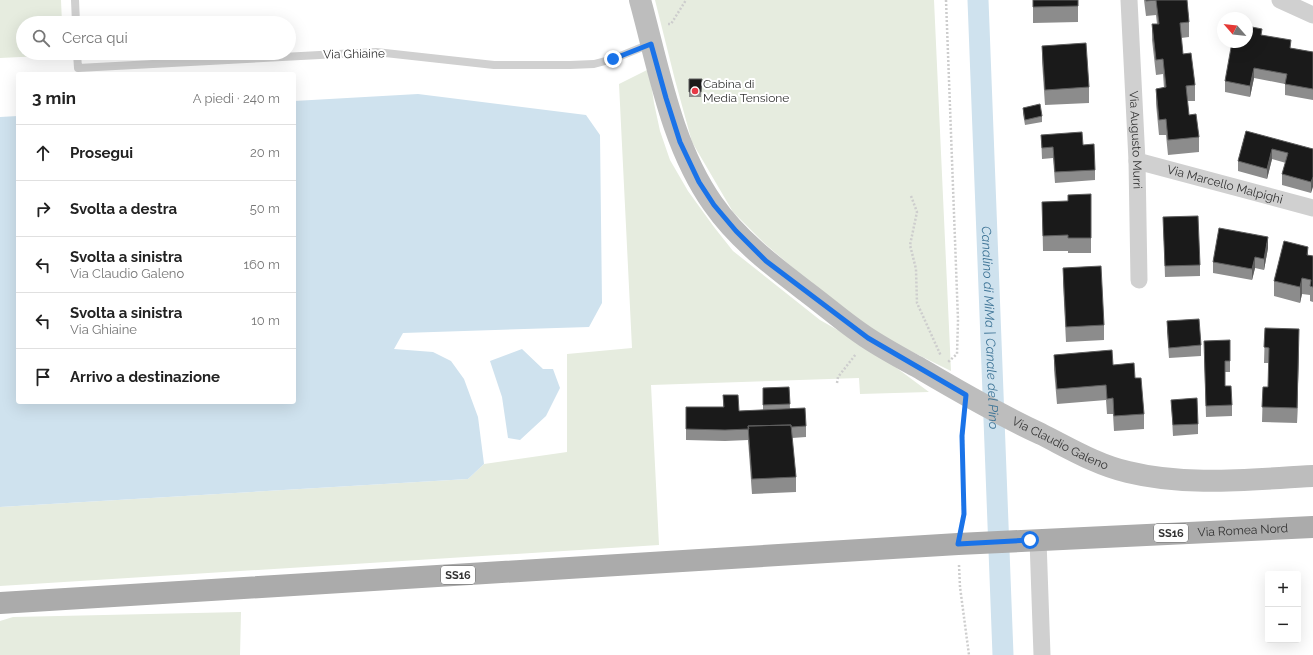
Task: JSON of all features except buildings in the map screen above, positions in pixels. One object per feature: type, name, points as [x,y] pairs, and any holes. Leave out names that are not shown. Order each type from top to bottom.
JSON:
[{"type":"main road","name":"Via Romea Nord","points":[[1034,540],[1313,526]]},
{"type":"main road","name":"SS16","points":[[0,602],[1034,540]]},
{"type":"street","name":"Via Claudio Galeno","points":[[640,0],[666,98],[680,142],[699,182],[714,205],[736,231],[766,261],[868,338],[939,371],[966,395],[1015,422],[1093,460],[1126,472],[1162,479],[1190,481],[1313,476]]},
{"type":"street","name":"Via Augusto Murri","points":[[1128,0],[1137,162],[1139,280]]},
{"type":"street","points":[[1280,0],[1313,15]]},
{"type":"street","name":"Via Marcello Malpighi","points":[[1137,162],[1313,208]]},
{"type":"street","points":[[1034,540],[1042,655]]},
{"type":"lane","points":[[74,0],[75,16]]},
{"type":"lane","name":"Via Ghiaine","points":[[296,56],[376,52],[494,65],[594,64],[613,59],[649,35]]},
{"type":"lane","name":"Via Ghiaine","points":[[77,60],[78,68],[227,60]]},
{"type":"path","points":[[649,35],[671,24],[686,0]]},
{"type":"path","points":[[911,196],[917,212],[910,245],[916,269],[917,303],[939,371],[957,354],[958,320],[946,0]]},
{"type":"path","points":[[836,383],[838,377],[846,366]]},
{"type":"path","points":[[966,395],[962,436],[964,514],[958,544],[960,587],[969,655]]},
{"type":"shaded area","points":[[0,0],[61,0],[62,16],[16,16],[16,57],[0,58]]},
{"type":"shaded area","points":[[655,0],[934,0],[951,371],[862,327],[764,243],[733,212],[692,142]]},
{"type":"shaded area","points":[[649,69],[660,131],[670,160],[688,191],[733,251],[820,320],[871,349],[929,392],[860,394],[859,378],[651,385],[659,545],[0,586],[0,507],[468,479],[484,464],[567,452],[567,354],[632,348],[619,84]]},
{"type":"shaded area","points":[[241,612],[240,655],[0,655],[0,621],[13,617]]},
{"type":"water","points":[[418,94],[586,115],[600,135],[602,303],[589,327],[403,333],[394,349],[433,352],[451,361],[464,379],[478,417],[484,464],[468,479],[0,507],[0,117],[16,116],[16,404],[296,404],[296,101]]},
{"type":"water","points":[[522,349],[543,369],[553,369],[560,388],[546,416],[520,440],[508,438],[502,397],[490,361]]},
{"type":"waterway","name":"Canalino di MiMa | Canale del Pino","points":[[978,0],[1003,655]]},
{"type":"place","name":"Cabina di Media Tensione","points":[[695,91]]},
{"type":"route","points":[[613,59],[651,44],[680,142],[699,182],[714,205],[736,231],[766,261],[868,338],[966,395],[962,436],[964,514],[958,544],[1030,540]]}]
